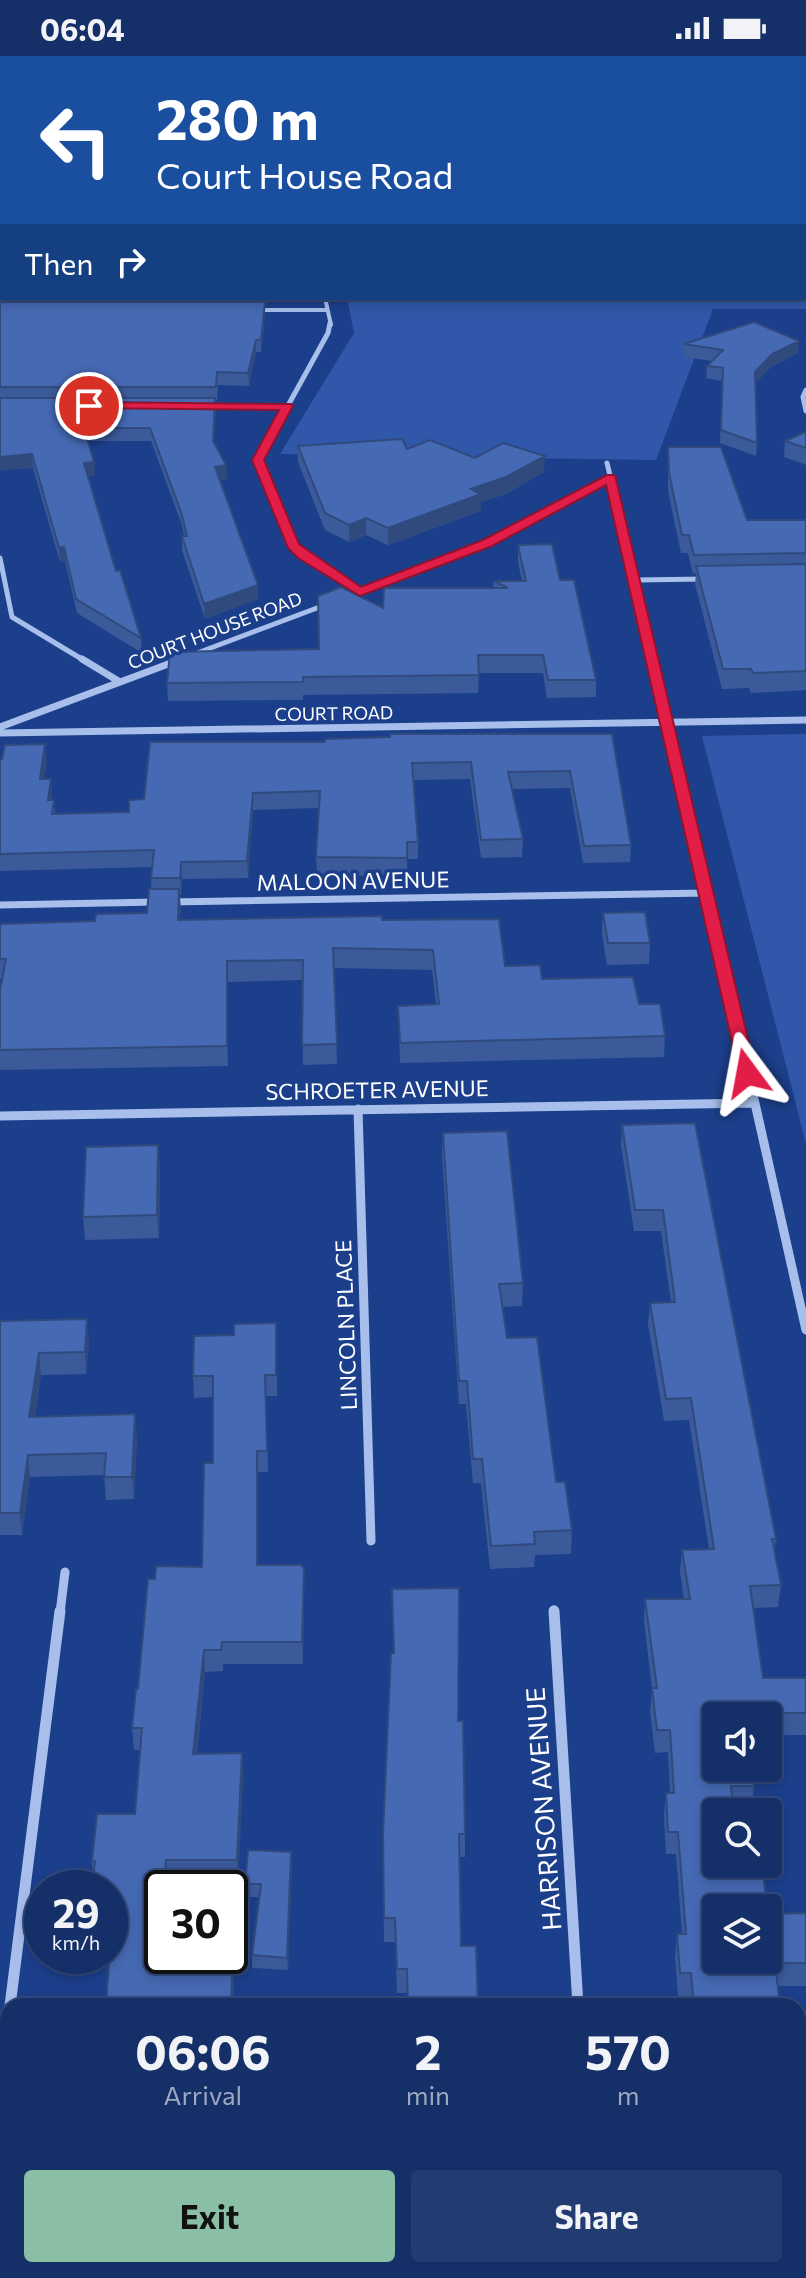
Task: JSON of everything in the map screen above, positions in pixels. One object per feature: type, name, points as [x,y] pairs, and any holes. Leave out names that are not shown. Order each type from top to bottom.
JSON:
[{"type":"street","points":[[325,300],[331,327],[258,460],[293,545],[303,555],[360,592]]},
{"type":"street","points":[[247,310],[327,310]]},
{"type":"street","points":[[806,390],[806,411]]},
{"type":"street","points":[[203,406],[287,406]]},
{"type":"street","points":[[607,463],[637,580],[806,1330]]},
{"type":"street","name":"COURT HOUSE ROAD","points":[[0,727],[488,543],[611,477]]},
{"type":"street","points":[[0,558],[12,617]]},
{"type":"street","points":[[637,580],[714,579]]},
{"type":"street","points":[[0,618],[12,617],[120,682]]},
{"type":"street","name":"COURT ROAD","points":[[0,733],[806,720]]},
{"type":"street","name":"MALOON AVENUE","points":[[0,905],[707,893]]},
{"type":"street","name":"SCHROETER AVENUE","points":[[0,1116],[754,1103]]},
{"type":"street","name":"LINCOLN PLACE","points":[[358,1109],[371,1541]]},
{"type":"street","points":[[11,1998],[65,1572]]},
{"type":"street","name":"HARRISON AVENUE","points":[[554,1610],[578,1998]]},
{"type":"shaded area","points":[[347,300],[806,300],[806,309],[713,309],[656,460],[280,454],[354,333]]},
{"type":"shaded area","points":[[806,734],[806,1144],[702,736]]},
{"type":"building","points":[[0,302],[265,302],[261,340],[256,340],[248,373],[217,372],[216,387],[0,387]]},
{"type":"building","points":[[754,322],[799,341],[772,354],[755,372],[757,443],[721,430],[723,368],[707,366],[723,350],[684,344]]},
{"type":"building","points":[[0,398],[215,398],[213,441],[226,465],[215,467],[258,585],[204,604],[182,536],[187,536],[181,512],[150,428],[84,428],[94,462],[84,463],[116,571],[120,570],[141,638],[76,599],[64,547],[59,548],[32,454],[0,457]]},
{"type":"building","points":[[806,432],[806,448],[785,441]]},
{"type":"building","points":[[402,439],[407,449],[430,440],[475,458],[503,443],[545,456],[506,477],[471,489],[481,494],[388,528],[366,518],[349,525],[325,513],[298,446]]},
{"type":"building","points":[[668,447],[721,447],[747,520],[806,520],[806,553],[694,555],[689,535],[682,535],[669,473]]},
{"type":"building","points":[[552,544],[560,580],[574,580],[596,680],[548,680],[543,655],[478,655],[479,675],[303,677],[303,682],[167,683],[170,652],[319,649],[318,596],[341,587],[383,608],[384,588],[508,588],[494,581],[526,581],[518,545]]},
{"type":"building","points":[[806,564],[806,671],[753,673],[751,669],[723,669],[696,566]]},
{"type":"building","points":[[390,734],[612,734],[631,845],[584,846],[570,771],[508,772],[523,839],[481,840],[471,762],[412,763],[418,842],[407,842],[407,858],[316,857],[320,791],[253,793],[247,861],[181,862],[180,878],[151,878],[154,850],[0,854],[0,759],[5,745],[45,744],[40,779],[51,779],[48,800],[54,800],[52,814],[129,812],[129,800],[144,799],[150,742],[325,742],[325,739],[390,737]]},
{"type":"building","points":[[149,889],[179,889],[178,920],[382,916],[382,920],[499,919],[505,966],[540,965],[542,979],[633,977],[639,1004],[660,1004],[665,1036],[400,1043],[398,1006],[439,1004],[433,950],[333,948],[337,1044],[302,1045],[303,960],[227,961],[227,1046],[0,1050],[0,990],[6,959],[0,959],[0,924],[95,921],[96,914],[147,913]]},
{"type":"building","points":[[645,912],[650,943],[608,943],[603,913]]},
{"type":"building","points":[[695,1123],[776,1539],[772,1539],[781,1585],[750,1586],[763,1678],[806,1678],[806,1713],[782,1713],[782,1702],[702,1702],[702,1782],[754,1782],[754,1786],[731,1786],[732,1798],[702,1798],[702,1878],[764,1878],[765,1894],[702,1894],[702,1974],[776,1974],[779,1998],[693,1998],[691,1973],[680,1973],[677,1934],[686,1934],[678,1832],[668,1832],[666,1793],[674,1793],[670,1730],[657,1730],[652,1688],[657,1688],[645,1599],[690,1599],[682,1550],[714,1549],[691,1398],[666,1399],[650,1303],[675,1302],[663,1210],[635,1210],[622,1125]]},
{"type":"building","points":[[507,1131],[523,1283],[499,1284],[507,1338],[537,1337],[556,1482],[565,1482],[572,1530],[534,1532],[535,1544],[491,1546],[482,1459],[473,1459],[467,1381],[459,1381],[443,1133]]},
{"type":"building","points":[[158,1145],[157,1215],[83,1217],[86,1147]]},
{"type":"building","points":[[87,1319],[85,1352],[39,1353],[29,1417],[135,1414],[132,1477],[104,1477],[106,1453],[28,1455],[20,1513],[0,1513],[0,1321]]},
{"type":"building","points":[[276,1323],[276,1375],[265,1375],[267,1451],[257,1451],[257,1565],[301,1565],[304,1568],[302,1642],[222,1642],[221,1650],[204,1650],[193,1754],[242,1753],[237,1860],[166,1860],[165,1870],[144,1870],[144,1974],[232,1974],[231,1998],[107,1998],[108,1974],[128,1974],[128,1870],[94,1870],[95,1861],[92,1861],[97,1814],[135,1814],[142,1728],[132,1728],[148,1579],[155,1579],[156,1566],[202,1567],[204,1463],[213,1463],[213,1376],[193,1376],[194,1336],[234,1335],[234,1324]]},
{"type":"building","points":[[459,1588],[458,1721],[463,1721],[465,1834],[459,1834],[461,1946],[476,1946],[478,1998],[408,1998],[407,1969],[397,1969],[395,1918],[384,1918],[383,1834],[391,1653],[394,1653],[392,1589]]},
{"type":"building","points":[[248,1850],[291,1852],[287,1958],[252,1955],[261,1884],[248,1884]]},
{"type":"building","points":[[806,1913],[806,1963],[782,1963],[782,1914]]},
{"type":"route","points":[[89,406],[287,406],[258,460],[293,545],[303,555],[360,592],[488,543],[611,477],[637,580],[747,1073]]}]
